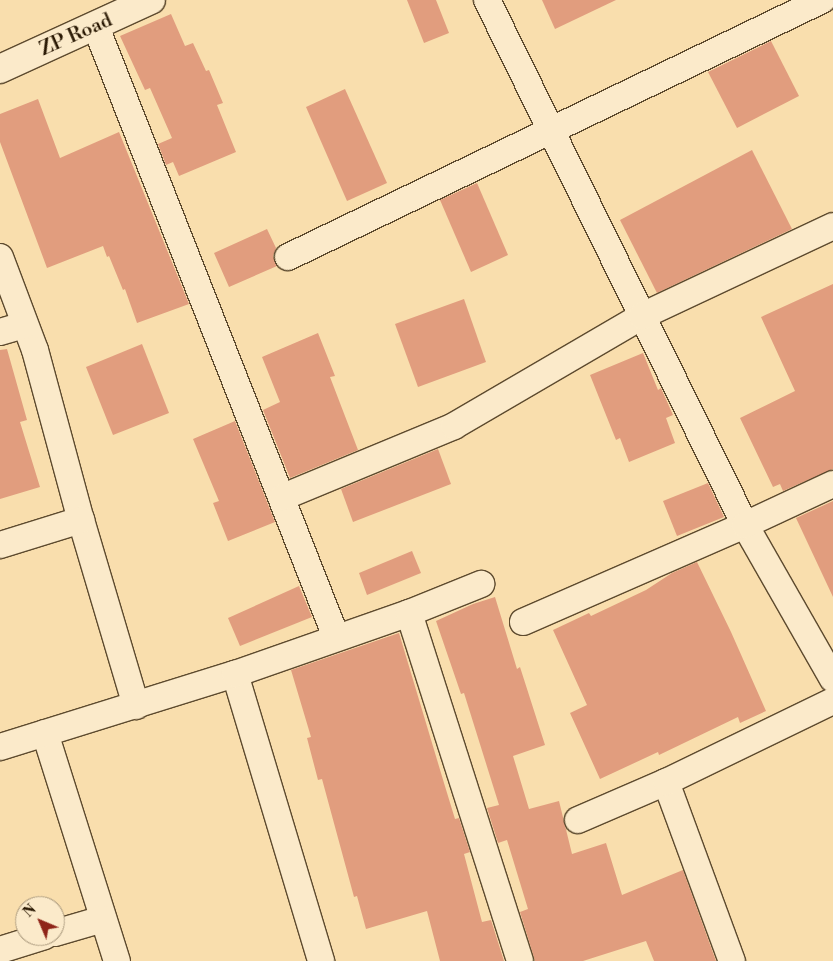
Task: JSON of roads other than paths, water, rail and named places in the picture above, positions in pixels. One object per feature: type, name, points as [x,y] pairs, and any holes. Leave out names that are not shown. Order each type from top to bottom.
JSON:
[{"type":"street","name":"ZP Road","points":[[0,69],[96,27],[151,0]]},
{"type":"street","points":[[487,0],[745,525],[833,678]]},
{"type":"street","points":[[288,257],[822,0]]},
{"type":"street","points":[[96,27],[336,637]]},
{"type":"street","points":[[282,497],[454,426],[642,316],[833,226]]},
{"type":"street","points":[[0,256],[12,329],[35,350],[136,706]]},
{"type":"street","points":[[523,622],[745,525],[833,484]]},
{"type":"street","points":[[0,546],[82,520]]},
{"type":"street","points":[[0,747],[234,674],[409,613],[481,584]]},
{"type":"street","points":[[409,613],[520,961]]},
{"type":"street","points":[[234,674],[321,961]]},
{"type":"street","points":[[578,820],[666,782],[833,701]]},
{"type":"street","points":[[45,733],[117,961]]},
{"type":"street","points":[[666,782],[732,961]]},
{"type":"street","points":[[65,930],[103,919]]},
{"type":"street","points":[[0,950],[15,945]]}]
